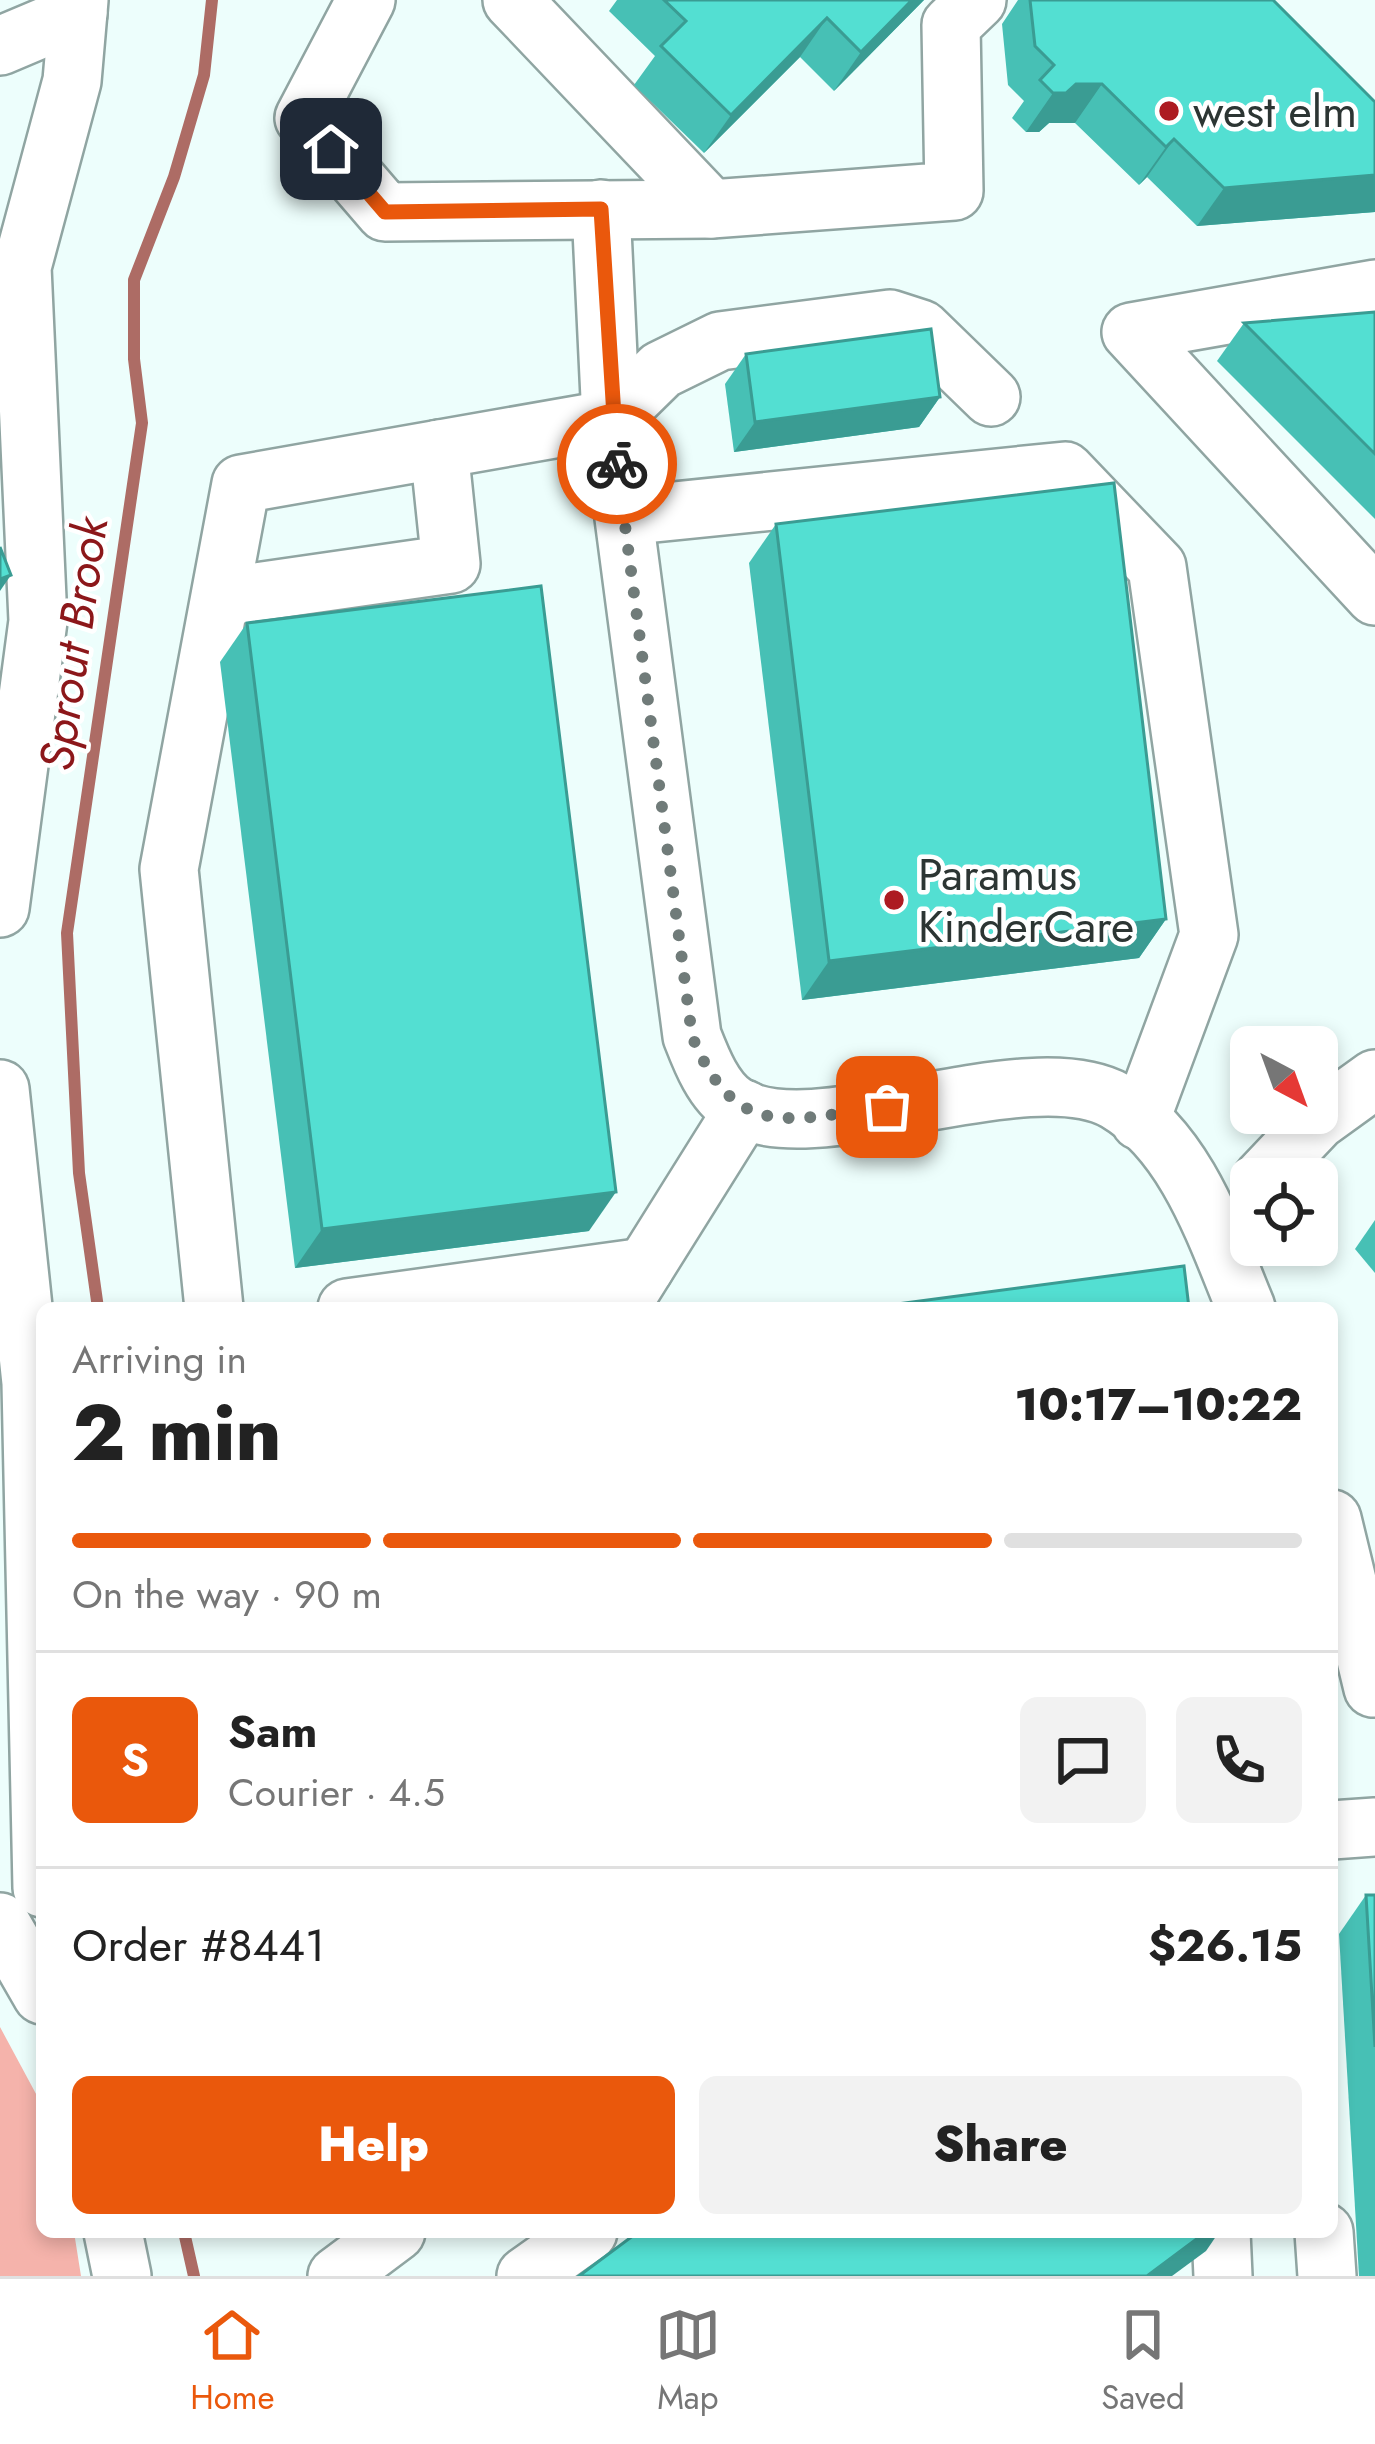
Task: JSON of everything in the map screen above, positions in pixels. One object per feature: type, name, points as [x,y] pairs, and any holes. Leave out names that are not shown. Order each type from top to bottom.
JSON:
[{"type":"street","points":[[366,0],[304,118],[385,212],[711,209],[954,190],[951,25],[977,0]]},
{"type":"street","points":[[512,0],[711,209]]},
{"type":"street","points":[[0,46],[79,7]]},
{"type":"street","points":[[0,908],[17,678],[38,621],[11,282],[22,267],[72,81],[79,7]]},
{"type":"street","points":[[601,209],[611,418],[692,1036],[705,1069],[733,1104],[762,1117],[805,1117],[1053,1086],[1115,1100],[1175,1157],[1244,1302]]},
{"type":"street","points":[[1375,289],[1131,332],[1375,596]]},
{"type":"street","points":[[213,1302],[170,869],[241,484],[611,418],[661,370],[720,340],[890,319],[921,329],[991,397]]},
{"type":"street","points":[[221,597],[452,564],[439,449]]},
{"type":"street","points":[[625,515],[1065,471],[1157,566],[1209,935],[1141,1121]]},
{"type":"street","points":[[1282,1158],[1318,1120],[1375,1079]]},
{"type":"street","points":[[0,1089],[17,1512],[36,1798]]},
{"type":"street","points":[[429,1302],[633,1287],[743,1109]]},
{"type":"street","points":[[1217,1238],[1230,1221]]},
{"type":"street","points":[[1338,1551],[1364,1689]]},
{"type":"street","points":[[1338,1830],[1375,1827]]},
{"type":"street","points":[[0,1922],[36,1985]]},
{"type":"street","points":[[114,2238],[122,2276]]},
{"type":"street","points":[[338,2276],[388,2238]]},
{"type":"street","points":[[526,2276],[580,2238]]},
{"type":"street","points":[[1221,2238],[1223,2276]]},
{"type":"street","points":[[1324,2238],[1327,2276]]},
{"type":"shaded area","points":[[0,2027],[36,2094],[36,2238],[75,2238],[81,2276],[0,2276]]},
{"type":"building","points":[[664,0],[912,0],[861,52],[827,18],[731,115],[661,46],[686,21]]},
{"type":"building","name":"west elm","points":[[1030,0],[1273,0],[1375,102],[1375,175],[1224,188],[1174,139],[1166,147],[1102,84],[1076,84],[1066,93],[1053,93],[1040,80],[1054,65],[1035,46]]},
{"type":"building","points":[[1375,312],[1375,454],[1244,323]]},
{"type":"building","points":[[931,329],[940,397],[755,422],[746,354]]},
{"type":"building","points":[[1114,483],[1166,919],[829,961],[776,524]]},
{"type":"building","points":[[0,547],[11,575],[0,579]]},
{"type":"building","points":[[541,586],[616,1192],[322,1229],[247,623]]},
{"type":"building","points":[[1184,1266],[1188,1302],[912,1302]]},
{"type":"building","points":[[1366,1895],[1375,1895],[1375,2047]]},
{"type":"building","points":[[630,2238],[1198,2238],[1147,2276],[579,2276]]},
{"type":"waterway","name":"Sprout Brook","points":[[97,1302],[79,1173],[67,933],[142,423],[134,359],[134,280],[174,177],[204,75],[212,0]]},
{"type":"waterway","name":"Sprout Brook","points":[[185,2238],[194,2276]]},
{"type":"way so far","points":[[617,464],[692,1036],[705,1069],[733,1104],[762,1117],[887,1107]]},
{"type":"place","name":"west elm","points":[[1169,111]]},
{"type":"place","name":"Paramus KinderCare","points":[[894,900]]},
{"type":"route","points":[[331,149],[385,212],[601,209],[617,464]]}]
